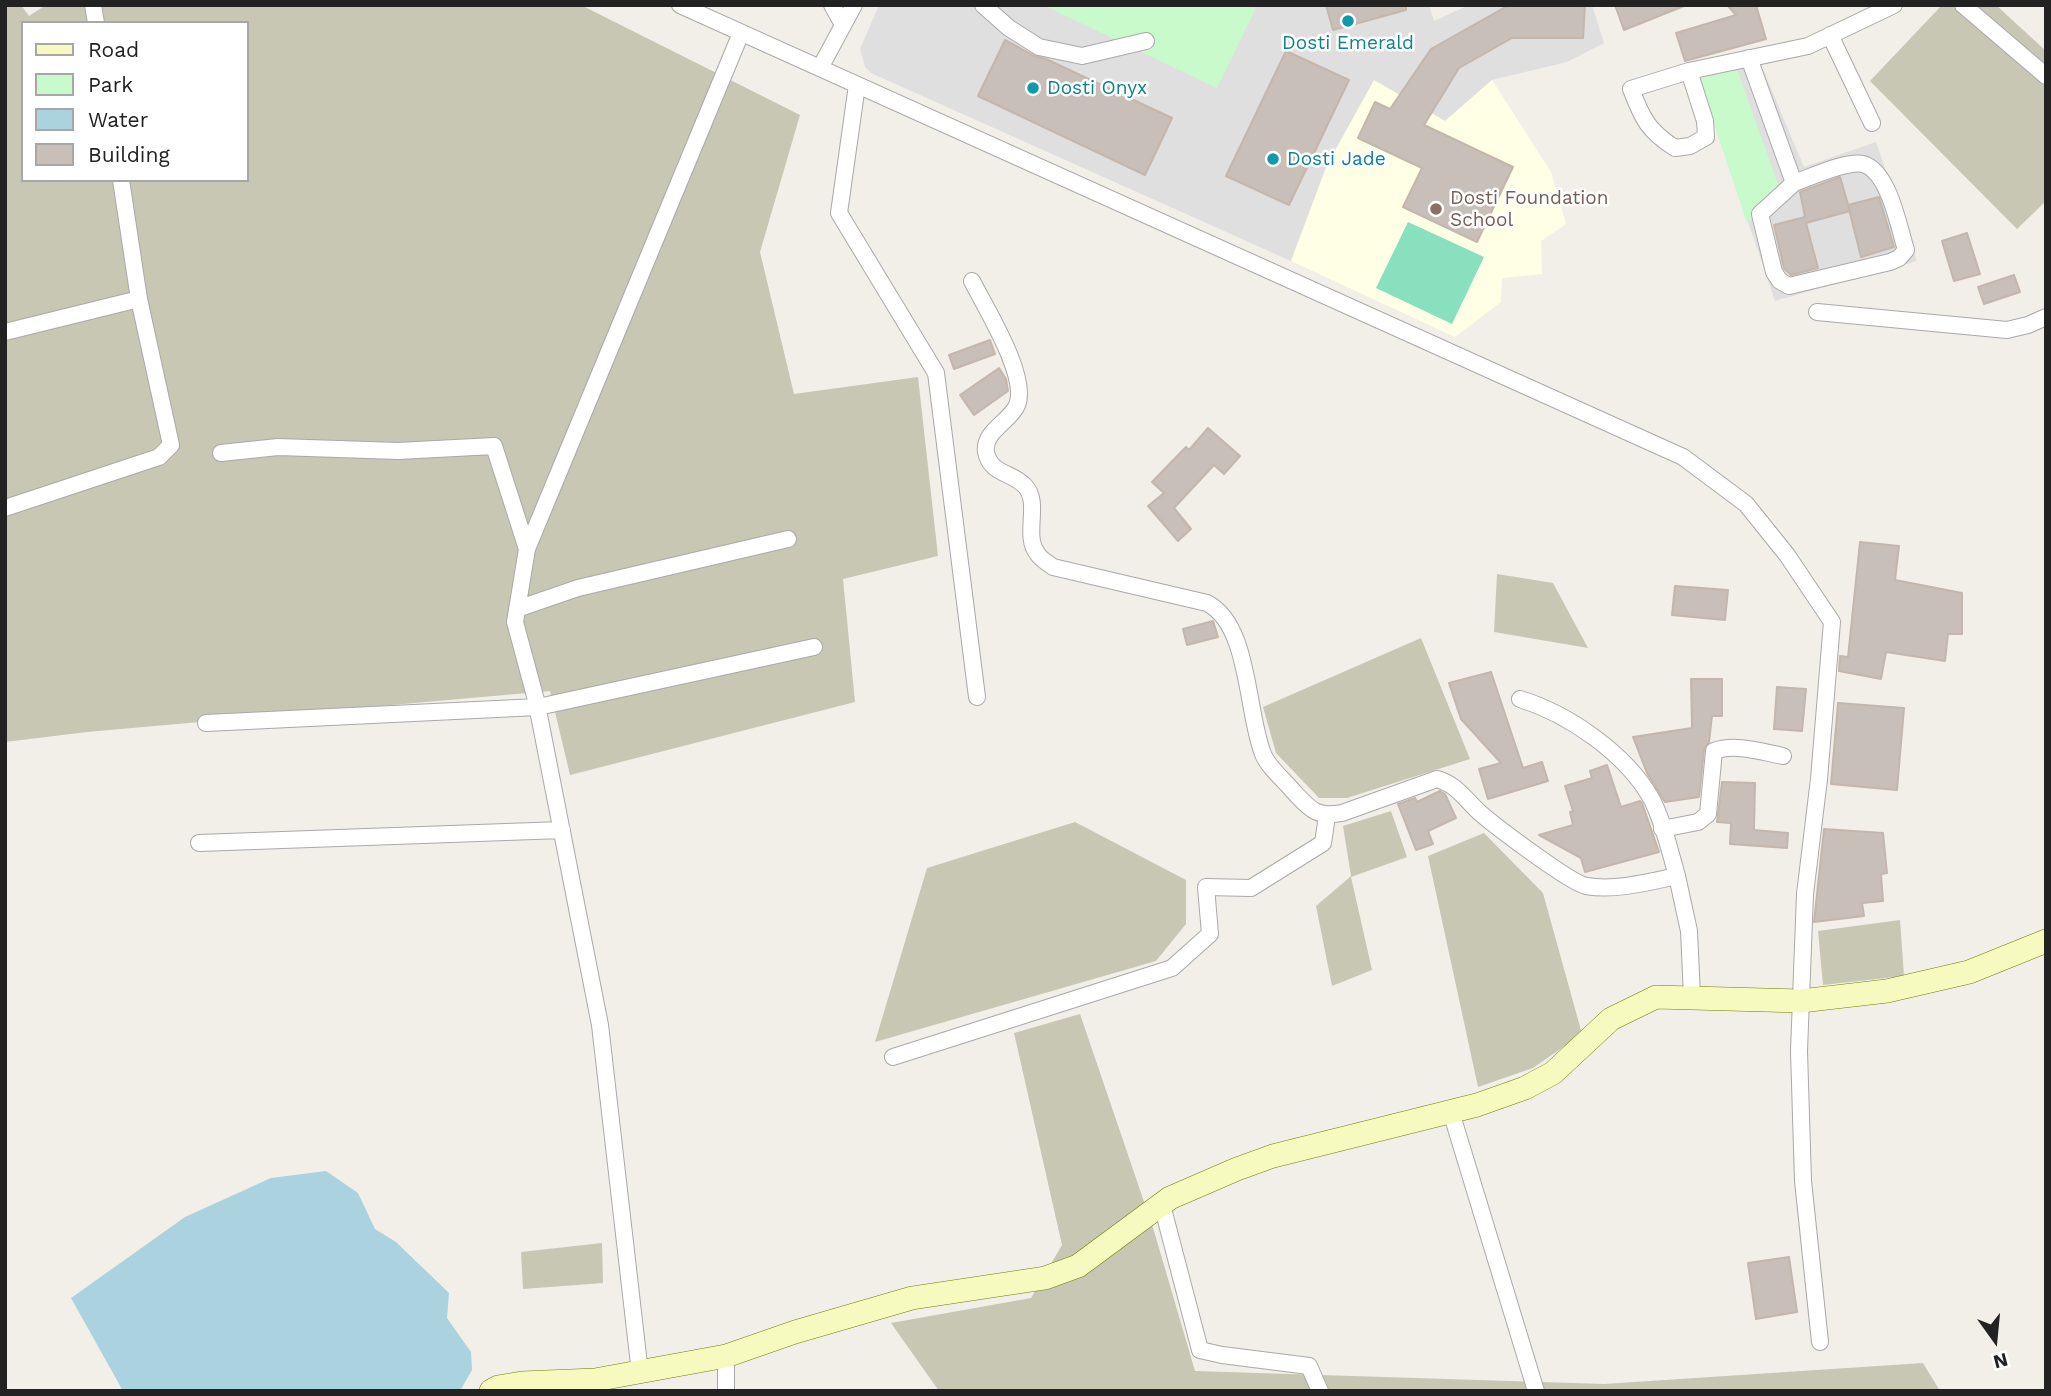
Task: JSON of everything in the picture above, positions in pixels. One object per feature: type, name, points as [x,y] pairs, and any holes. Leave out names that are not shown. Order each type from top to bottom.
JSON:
[{"type":"street","points":[[680,5],[1683,457],[1746,504],[1787,555],[1832,622],[1819,779],[1805,894],[1799,1051],[1803,1181],[1820,1342]]},
{"type":"street","points":[[832,5],[843,25]]},
{"type":"street","points":[[820,68],[854,5]]},
{"type":"street","points":[[982,5],[1009,28],[1039,47],[1082,56],[1146,41]]},
{"type":"street","points":[[1689,71],[1705,121],[1706,137],[1690,146],[1675,148],[1646,126],[1631,89],[1689,71],[1808,46],[1894,5]]},
{"type":"street","points":[[1963,5],[2046,76]]},
{"type":"street","points":[[640,1373],[600,1025],[538,707],[515,622],[527,549],[741,33]]},
{"type":"street","points":[[1830,36],[1872,123]]},
{"type":"street","points":[[1749,58],[1794,183]]},
{"type":"street","points":[[857,85],[839,213],[936,373],[977,697]]},
{"type":"street","points":[[1862,164],[1879,173],[1906,250],[1899,258],[1890,262],[1789,286],[1780,281],[1774,272],[1760,214],[1794,183],[1837,168],[1862,164]]},
{"type":"street","points":[[5,508],[159,457],[171,445],[139,299],[121,182]]},
{"type":"street","points":[[972,281],[1016,370],[1020,389],[1017,405],[988,439],[985,451],[990,464],[996,470],[1026,486],[1030,496],[1032,543],[1037,554],[1053,567],[1207,603],[1219,609],[1227,618],[1243,661],[1254,726],[1264,757],[1308,807],[1327,816],[1342,813],[1437,779],[1449,782],[1480,813],[1583,886],[1608,888],[1678,876]]},
{"type":"street","points":[[5,332],[139,299]]},
{"type":"street","points":[[1817,312],[2007,330],[2046,317]]},
{"type":"street","points":[[221,453],[278,447],[398,451],[494,446],[527,549]]},
{"type":"street","points":[[517,609],[578,588],[788,539]]},
{"type":"street","points":[[206,723],[538,707],[814,647]]},
{"type":"street","points":[[1520,699],[1540,705],[1578,726],[1634,772],[1653,801],[1678,876],[1689,931],[1692,996]]},
{"type":"street","points":[[1662,829],[1698,822],[1708,814],[1714,751],[1723,748],[1741,749],[1783,755]]},
{"type":"street","points":[[893,1057],[1172,968],[1210,934],[1206,887],[1251,888],[1323,843],[1327,816]]},
{"type":"street","points":[[199,843],[562,830]]},
{"type":"street","points":[[491,1391],[498,1387],[522,1383],[595,1380],[726,1356],[912,1298],[1045,1278],[1078,1266],[1170,1198],[1237,1169],[1273,1156],[1451,1112],[1525,1088],[1553,1073],[1611,1019],[1656,997],[1801,1001],[1887,992],[1969,972],[2046,941]]},
{"type":"street","points":[[1451,1112],[1536,1391]]},
{"type":"street","points":[[1162,1205],[1200,1350],[1309,1366],[1320,1391]]},
{"type":"street","points":[[726,1356],[726,1391]]},
{"type":"shaded area","points":[[5,5],[21,5],[29,16],[46,5],[581,5],[800,115],[760,252],[794,394],[918,377],[938,556],[843,579],[855,702],[570,775],[550,691],[87,732],[5,742]]},
{"type":"shaded area","points":[[879,5],[1429,5],[1434,21],[1469,5],[1592,5],[1604,43],[1567,62],[1492,80],[1445,121],[1327,165],[1291,261],[871,73],[865,67],[860,49]]},
{"type":"shaded area","points":[[1942,5],[1996,5],[2046,51],[2046,201],[2017,229],[1870,81]]},
{"type":"shaded area","points":[[1760,62],[1804,167],[1876,142],[1917,261],[1775,301],[1699,79]]},
{"type":"shaded area","name":"Dosti Foundation School","points":[[1374,80],[1445,121],[1492,80],[1551,172],[1566,224],[1541,241],[1542,274],[1502,278],[1501,302],[1455,337],[1291,261],[1327,165]]},
{"type":"shaded area","points":[[1497,574],[1553,583],[1588,648],[1494,632]]},
{"type":"shaded area","points":[[1421,638],[1470,759],[1347,798],[1319,798],[1276,753],[1263,707]]},
{"type":"shaded area","points":[[1391,811],[1407,857],[1351,877],[1372,970],[1332,986],[1316,906],[1351,876],[1343,826]]},
{"type":"shaded area","points":[[1075,822],[1186,880],[1186,924],[1156,961],[875,1042],[927,868]]},
{"type":"shaded area","points":[[1484,833],[1543,893],[1582,1034],[1533,1068],[1478,1087],[1428,856]]},
{"type":"shaded area","points":[[1900,920],[1904,976],[1823,985],[1818,931]]},
{"type":"shaded area","points":[[1080,1014],[1154,1231],[1195,1371],[1604,1384],[1923,1363],[1940,1391],[939,1391],[891,1323],[1031,1298],[1062,1245],[1014,1033]]},
{"type":"shaded area","points":[[602,1243],[603,1283],[523,1289],[521,1252]]},
{"type":"green space","points":[[1043,5],[1254,5],[1255,10],[1217,88]]},
{"type":"green space","points":[[1737,69],[1779,187],[1747,223],[1699,79]]},
{"type":"green space","points":[[1408,222],[1484,257],[1452,324],[1376,288]]},
{"type":"water","points":[[326,1171],[358,1193],[375,1229],[396,1242],[449,1293],[447,1318],[471,1352],[472,1370],[460,1391],[123,1391],[71,1298],[185,1217],[271,1178]]},
{"type":"building","name":"Dosti Emerald","points":[[1326,5],[1406,5],[1406,10],[1333,30]]},
{"type":"building","points":[[1509,5],[1585,5],[1583,38],[1512,38],[1459,68],[1424,125],[1513,167],[1477,242],[1403,207],[1422,168],[1358,138],[1375,102],[1390,109],[1431,49]]},
{"type":"building","points":[[1615,5],[1684,5],[1684,6],[1624,30]]},
{"type":"building","points":[[1727,5],[1756,5],[1766,39],[1685,61],[1676,33],[1736,15]]},
{"type":"building","points":[[1005,40],[1034,56],[1046,59],[1172,118],[1145,175],[978,96]]},
{"type":"building","points":[[1286,51],[1349,80],[1289,205],[1226,176]]},
{"type":"building","points":[[1840,177],[1850,211],[1806,223],[1818,268],[1791,275],[1784,268],[1774,225],[1805,217],[1800,192]]},
{"type":"building","points":[[1879,197],[1894,247],[1861,257],[1848,205]]},
{"type":"building","points":[[1967,233],[1980,274],[1954,281],[1942,241]]},
{"type":"building","points":[[2014,275],[2020,292],[1984,304],[1978,287]]},
{"type":"building","points":[[990,340],[995,354],[954,369],[949,355]]},
{"type":"building","points":[[999,368],[1006,379],[1008,391],[974,415],[960,395]]},
{"type":"building","points":[[1208,428],[1240,456],[1224,474],[1214,465],[1174,508],[1191,529],[1178,541],[1148,506],[1164,493],[1152,482],[1186,447],[1189,450]]},
{"type":"building","points":[[1860,542],[1899,546],[1895,580],[1962,593],[1962,634],[1948,634],[1945,661],[1886,652],[1881,679],[1839,671],[1840,656],[1848,657]]},
{"type":"building","points":[[1675,586],[1728,590],[1725,620],[1672,615]]},
{"type":"building","points":[[1213,621],[1218,637],[1187,645],[1183,629]]},
{"type":"building","points":[[1491,672],[1523,768],[1542,762],[1548,781],[1488,799],[1479,769],[1501,763],[1461,719],[1449,683]]},
{"type":"building","points":[[1691,679],[1722,679],[1722,716],[1712,716],[1709,742],[1704,750],[1699,797],[1665,802],[1647,773],[1633,737],[1692,728]]},
{"type":"building","points":[[1777,687],[1806,689],[1802,731],[1774,729]]},
{"type":"building","points":[[1838,703],[1904,708],[1897,790],[1831,784]]},
{"type":"building","points":[[1607,765],[1621,807],[1640,801],[1642,803],[1659,852],[1585,872],[1581,858],[1539,835],[1573,825],[1570,812],[1573,811],[1565,786],[1592,778],[1590,771]]},
{"type":"building","points":[[1722,782],[1755,783],[1754,830],[1788,833],[1787,848],[1730,844],[1731,823],[1717,822]]},
{"type":"building","points":[[1440,791],[1445,794],[1456,818],[1428,831],[1433,844],[1416,850],[1398,804],[1415,798],[1417,802]]},
{"type":"building","points":[[1824,829],[1883,833],[1887,873],[1881,874],[1883,901],[1862,903],[1864,916],[1814,922]]},
{"type":"building","points":[[1789,1257],[1797,1312],[1756,1319],[1748,1263]]},
{"type":"place","name":"Dosti Emerald","points":[[1348,21]]},
{"type":"place","name":"Dosti Onyx","points":[[1033,88]]},
{"type":"place","name":"Dosti Jade","points":[[1273,159]]},
{"type":"place","name":"Dosti Foundation School","points":[[1436,209]]}]
